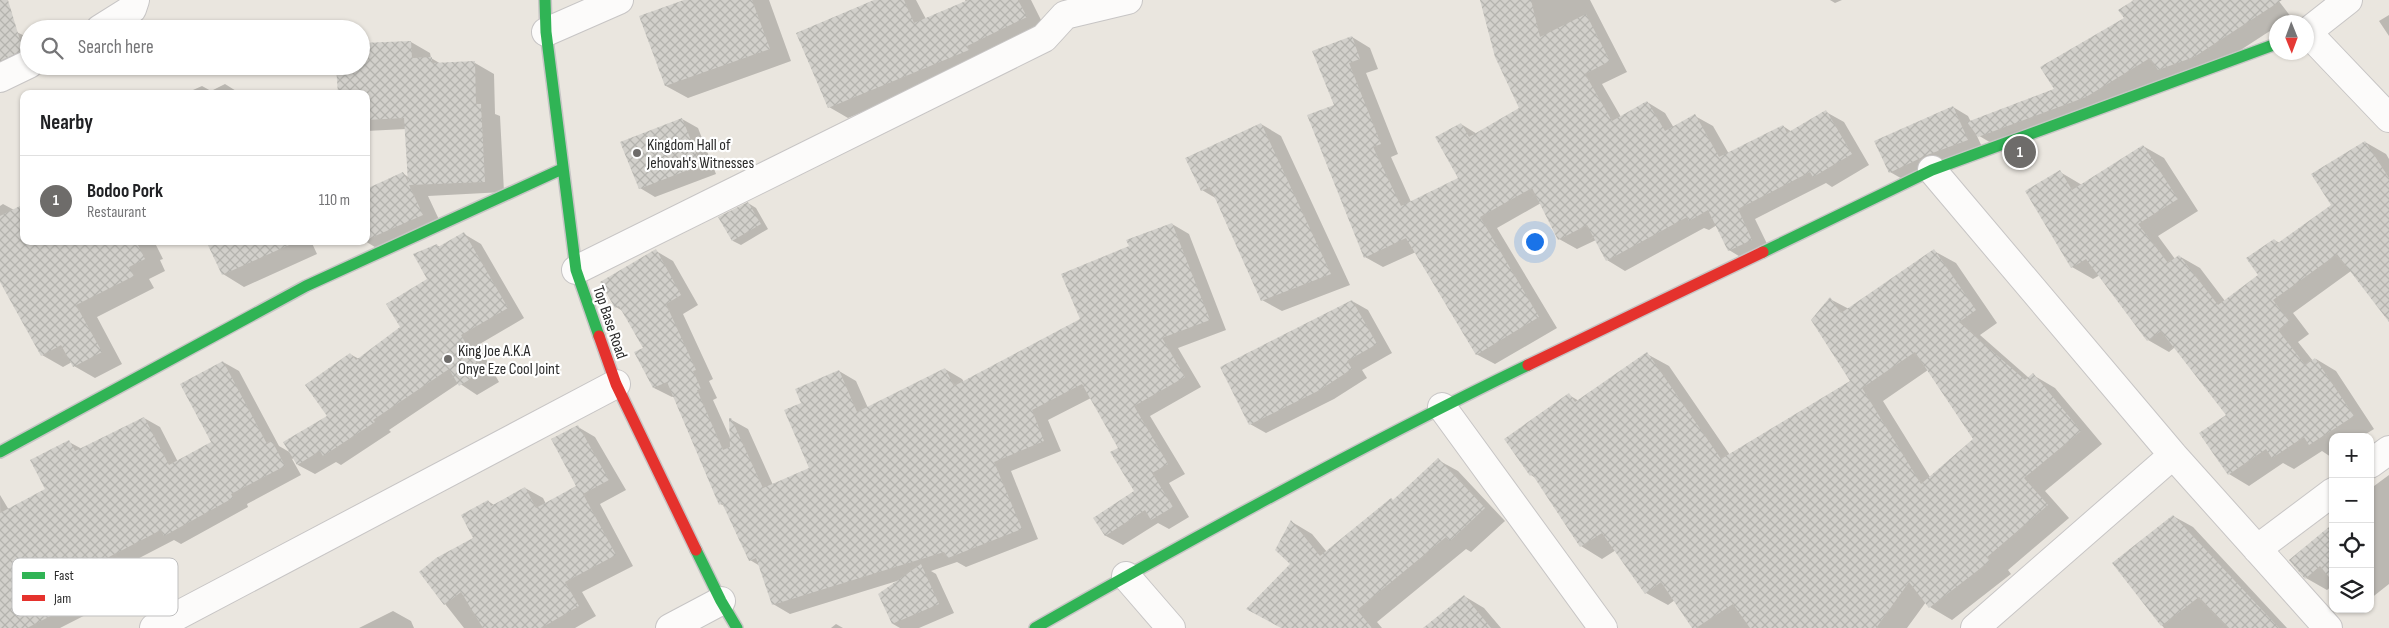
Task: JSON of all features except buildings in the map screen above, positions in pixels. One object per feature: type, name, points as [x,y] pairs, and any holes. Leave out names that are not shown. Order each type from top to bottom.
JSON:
[{"type":"street","points":[[114,20],[132,9],[135,0]]},
{"type":"street","name":"Top Base Road","points":[[545,0],[546,32],[576,270],[616,384],[722,601],[738,628]]},
{"type":"street","points":[[546,32],[620,0]]},
{"type":"street","points":[[576,270],[1044,38],[1066,7],[1128,0]]},
{"type":"street","points":[[2314,27],[2348,0]]},
{"type":"street","points":[[2314,39],[2389,118]]},
{"type":"street","points":[[1035,628],[1126,576],[1442,406],[1932,170],[2269,47]]},
{"type":"street","points":[[0,78],[20,68]]},
{"type":"street","points":[[0,452],[306,286],[562,169]]},
{"type":"street","points":[[1932,170],[2173,456],[2328,628]]},
{"type":"street","points":[[178,615],[616,384]]},
{"type":"street","points":[[1442,406],[1603,628]]},
{"type":"street","points":[[2374,461],[2389,450]]},
{"type":"street","points":[[1975,628],[2173,456]]},
{"type":"street","points":[[2257,549],[2329,495]]},
{"type":"street","points":[[1126,576],[1171,628]]},
{"type":"street","points":[[670,628],[722,601]]},
{"type":"street","points":[[154,628],[177,616]]},
{"type":"traffic: fast","points":[[545,0],[546,32],[576,270],[599,336]]},
{"type":"traffic: fast","points":[[1763,252],[1932,170],[2269,47]]},
{"type":"traffic: fast","points":[[0,452],[306,286],[562,169]]},
{"type":"traffic: fast","points":[[1035,628],[1279,492],[1403,427],[1528,365]]},
{"type":"traffic: fast","points":[[696,550],[721,601],[737,628]]},
{"type":"traffic: jam","points":[[1528,365],[1763,252]]},
{"type":"traffic: jam","points":[[599,336],[616,384],[696,550]]},
{"type":"place","name":"Bodoo Pork","points":[[2020,152]]},
{"type":"place","name":"Kingdom Hall of Jehovah's Witnesses","points":[[637,153]]},
{"type":"place","name":"King Joe A.K.A Onye Eze Cool Joint","points":[[448,359]]}]
